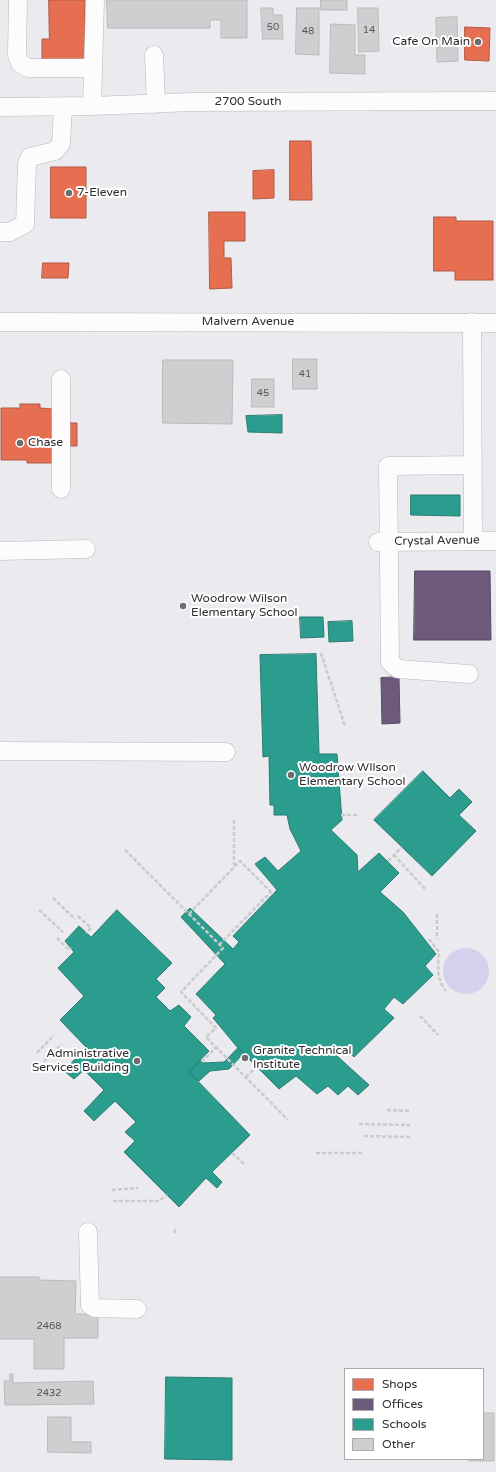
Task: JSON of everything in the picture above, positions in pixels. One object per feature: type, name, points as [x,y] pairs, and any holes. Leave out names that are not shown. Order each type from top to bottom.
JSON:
[{"type":"street","points":[[18,0],[17,55],[20,63],[28,68],[93,68]]},
{"type":"street","points":[[92,106],[95,0]]},
{"type":"street","points":[[154,55],[156,104]]},
{"type":"street","name":"2700 South","points":[[0,107],[63,107],[192,102],[496,102]]},
{"type":"street","points":[[0,232],[10,232],[25,224],[27,164],[30,157],[55,151],[60,144],[63,107]]},
{"type":"street","name":"Malvern Avenue","points":[[0,322],[496,323]]},
{"type":"street","points":[[472,322],[473,541]]},
{"type":"street","points":[[61,379],[61,489]]},
{"type":"street","points":[[469,674],[398,669],[390,662],[383,542],[388,466],[473,465]]},
{"type":"street","name":"Crystal Avenue","points":[[383,542],[496,541]]},
{"type":"street","points":[[0,551],[86,549]]},
{"type":"street","points":[[0,751],[226,752]]},
{"type":"street","points":[[88,1232],[90,1305],[95,1308],[137,1309]]},
{"type":"path","points":[[321,653],[345,726]]},
{"type":"path","points":[[341,815],[358,815]]},
{"type":"path","points":[[234,820],[234,868]]},
{"type":"path","points":[[388,861],[402,847]]},
{"type":"path","points":[[126,850],[223,948],[181,992],[216,1028],[206,1037],[288,1120]]},
{"type":"path","points":[[394,855],[426,890]]},
{"type":"path","points":[[189,914],[240,861],[272,893],[219,944]]},
{"type":"path","points":[[53,898],[76,919]]},
{"type":"path","points":[[39,910],[63,932]]},
{"type":"path","points":[[437,914],[437,940]]},
{"type":"path","points":[[78,916],[91,928],[86,933]]},
{"type":"path","points":[[57,938],[69,950],[71,948]]},
{"type":"path","points":[[429,940],[440,952],[437,972],[439,983],[446,991]]},
{"type":"path","points":[[420,1016],[438,1036]]},
{"type":"path","points":[[36,1053],[54,1036]]},
{"type":"path","points":[[44,1061],[62,1044]]},
{"type":"path","points":[[202,1062],[216,1047]]},
{"type":"path","points":[[246,1077],[257,1066]]},
{"type":"path","points":[[387,1110],[410,1111]]},
{"type":"path","points":[[359,1124],[410,1125]]},
{"type":"path","points":[[364,1136],[410,1137]]},
{"type":"path","points":[[232,1153],[244,1164]]},
{"type":"path","points":[[316,1153],[364,1153]]},
{"type":"path","points":[[112,1190],[138,1188]]},
{"type":"path","points":[[113,1202],[159,1201],[167,1195]]},
{"type":"path","points":[[175,1229],[175,1235]]},
{"type":"shaded area","points":[[461,948],[471,948],[479,952],[485,958],[489,966],[489,976],[485,984],[479,990],[471,994],[461,994],[453,990],[447,984],[443,976],[443,966],[447,958],[453,952]]},
{"type":"building: Shops","points":[[49,0],[85,0],[85,63],[42,63],[42,39],[49,39]]},
{"type":"building: Shops","points":[[465,27],[490,28],[489,61],[465,60]]},
{"type":"building: Shops","points":[[290,141],[311,141],[312,200],[290,200]]},
{"type":"building: Shops","name":"7-Eleven","points":[[51,167],[86,167],[86,218],[51,218]]},
{"type":"building: Shops","points":[[274,170],[274,198],[253,199],[253,171]]},
{"type":"building: Shops","points":[[209,212],[245,212],[245,241],[224,241],[224,258],[231,258],[232,288],[210,289]]},
{"type":"building: Shops","points":[[434,217],[456,217],[456,221],[493,221],[493,280],[455,280],[455,271],[434,271]]},
{"type":"building: Shops","points":[[43,263],[69,263],[68,278],[42,278]]},
{"type":"building: Shops","points":[[20,404],[40,404],[40,408],[53,409],[53,423],[77,423],[77,446],[54,446],[54,463],[27,463],[27,460],[1,460],[1,408],[20,408]]},
{"type":"building: Offices","points":[[415,571],[490,571],[491,640],[414,640]]},
{"type":"building: Offices","points":[[399,677],[400,723],[382,724],[381,678]]},
{"type":"building: Schools","points":[[282,415],[282,433],[248,432],[246,416]]},
{"type":"building: Schools","points":[[411,495],[460,495],[460,516],[411,515]]},
{"type":"building: Schools","points":[[300,617],[323,617],[324,637],[301,638]]},
{"type":"building: Schools","points":[[352,621],[353,641],[329,642],[328,622]]},
{"type":"building: Schools","points":[[316,654],[319,754],[337,754],[342,820],[331,830],[357,855],[358,872],[379,853],[399,873],[380,892],[403,912],[436,954],[425,966],[433,975],[403,1004],[394,997],[384,1009],[394,1018],[354,1057],[343,1047],[336,1055],[369,1085],[358,1095],[348,1086],[338,1095],[328,1086],[317,1094],[296,1076],[279,1089],[238,1048],[213,1018],[216,1015],[196,994],[225,964],[181,917],[190,908],[233,949],[239,942],[233,936],[277,890],[255,864],[265,857],[278,871],[301,851],[290,829],[287,815],[274,815],[274,805],[270,805],[269,756],[263,757],[260,655]]},
{"type":"building: Schools","points":[[423,771],[450,798],[459,789],[472,802],[459,815],[476,831],[432,876],[374,820]]},
{"type":"building: Schools","name":"Administrative Services Building","points":[[117,910],[172,963],[156,979],[165,988],[156,997],[170,1011],[179,1005],[191,1017],[184,1026],[209,1051],[189,1072],[250,1135],[212,1172],[222,1182],[217,1188],[206,1178],[179,1207],[124,1152],[135,1141],[125,1132],[136,1122],[115,1101],[94,1121],[84,1111],[104,1090],[84,1070],[74,1079],[64,1071],[86,1047],[60,1020],[84,996],[58,968],[74,952],[65,941],[79,926],[91,937]]},
{"type":"building: Schools","points":[[238,1048],[244,1053],[229,1069],[210,1071],[199,1081],[189,1072],[200,1060],[203,1063],[224,1062]]},
{"type":"building: Schools","points":[[166,1377],[232,1378],[232,1460],[165,1459]]},
{"type":"building: Other","points":[[107,0],[247,0],[247,38],[221,38],[221,20],[210,20],[210,28],[108,28]]},
{"type":"building: Other","points":[[321,0],[347,0],[347,10],[321,10]]},
{"type":"building: Other","points":[[261,8],[273,8],[273,15],[282,15],[283,39],[263,39]]},
{"type":"building: Other","points":[[297,8],[319,8],[319,55],[296,54]]},
{"type":"building: Other","points":[[358,8],[378,8],[379,51],[359,52]]},
{"type":"building: Other","points":[[457,17],[458,61],[437,62],[436,18]]},
{"type":"building: Other","points":[[331,24],[355,25],[355,55],[365,55],[365,74],[330,73]]},
{"type":"building: Other","points":[[293,359],[317,359],[317,389],[293,389]]},
{"type":"building: Other","points":[[163,360],[233,360],[232,424],[163,423]]},
{"type":"building: Other","points":[[252,379],[274,379],[274,407],[252,407]]},
{"type":"building: Other","points":[[0,1277],[39,1277],[39,1280],[76,1281],[75,1314],[98,1314],[98,1338],[64,1338],[64,1369],[34,1369],[34,1339],[0,1339]]},
{"type":"building: Other","points":[[10,1374],[13,1374],[13,1383],[93,1381],[94,1404],[5,1405],[4,1381],[10,1381]]},
{"type":"building: Other","points":[[484,1413],[494,1413],[494,1461],[469,1461],[484,1460]]},
{"type":"building: Other","points":[[48,1417],[71,1417],[71,1442],[91,1442],[91,1453],[48,1452]]},
{"type":"place","name":"Cafe On Main","points":[[478,42]]},
{"type":"place","name":"7-Eleven","points":[[69,193]]},
{"type":"place","name":"Chase","points":[[20,443]]},
{"type":"place","name":"Woodrow Wilson Elementary School","points":[[183,606]]},
{"type":"place","name":"Woodrow WIlson Elementary School","points":[[291,775]]},
{"type":"place","name":"Granite Technical Institute","points":[[245,1058]]},
{"type":"place","name":"Administrative Services Building","points":[[137,1061]]}]
